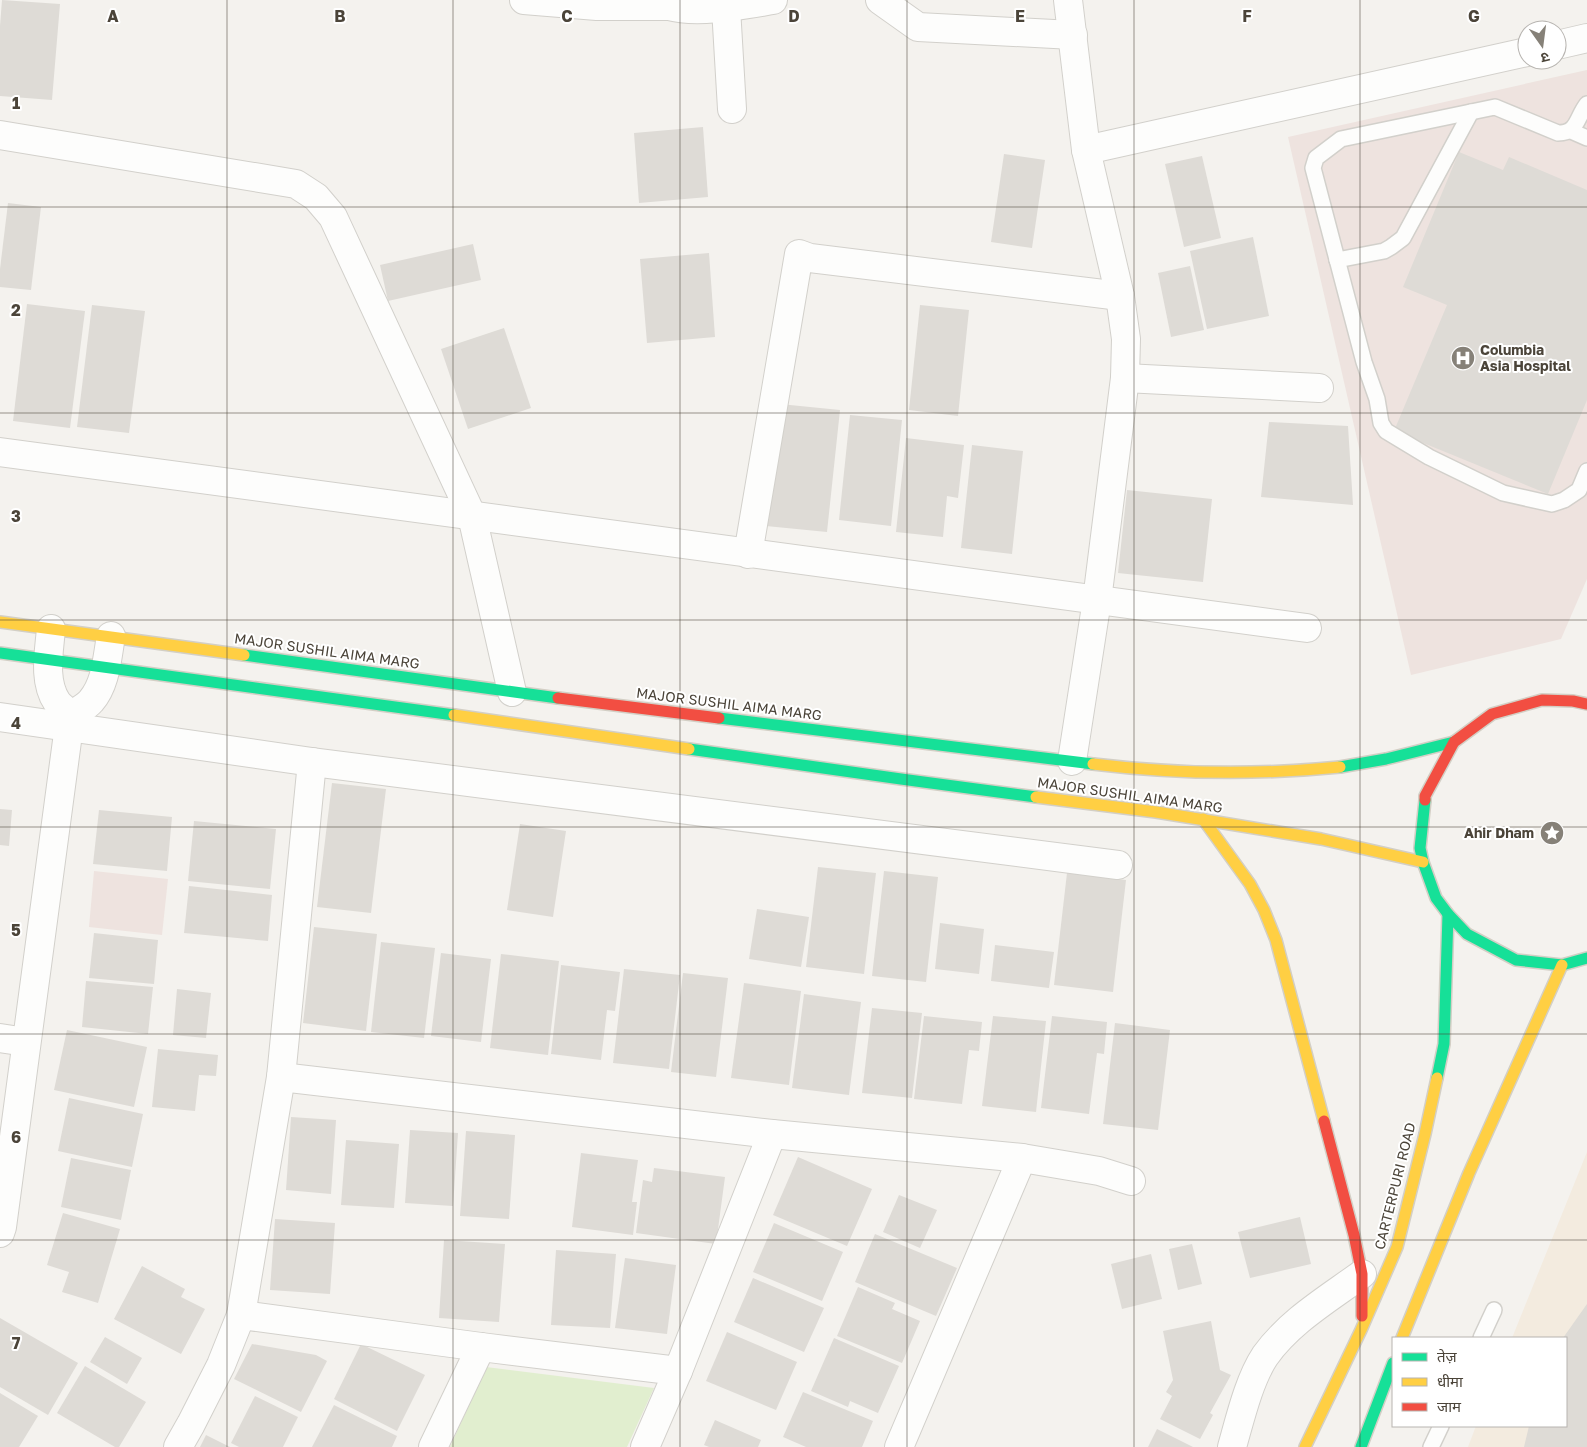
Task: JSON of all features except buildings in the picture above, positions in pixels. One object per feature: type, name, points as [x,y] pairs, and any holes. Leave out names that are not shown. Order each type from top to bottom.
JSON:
[{"type":"street","points":[[531,0],[598,6],[667,3],[679,8],[726,8],[773,0]]},
{"type":"street","points":[[880,0],[918,27],[1073,35]]},
{"type":"street","points":[[1068,0],[1086,150],[1120,296],[1126,338],[1125,378],[1097,600],[1072,761]]},
{"type":"street","points":[[726,8],[732,109]]},
{"type":"street","points":[[1567,43],[1587,38]]},
{"type":"street","points":[[1086,150],[1517,54]]},
{"type":"street","points":[[0,135],[296,184],[316,197],[333,217],[472,516],[512,692]]},
{"type":"street","points":[[748,554],[799,254],[810,258],[1120,296]]},
{"type":"street","points":[[1125,378],[1320,388]]},
{"type":"street","points":[[0,452],[1307,628]]},
{"type":"street","name":"MAJOR SUSHIL AIMA MARG","points":[[0,622],[512,692],[1142,770],[1217,772],[1300,770],[1346,766],[1454,742]]},
{"type":"street","points":[[51,629],[48,671],[53,693],[70,721]]},
{"type":"street","points":[[0,1233],[2,1228],[13,1040],[70,721],[90,703],[98,690],[103,678],[111,636]]},
{"type":"street","name":"MAJOR SUSHIL AIMA MARG","points":[[0,653],[514,723],[901,779],[1156,812],[1321,840],[1423,862]]},
{"type":"street","points":[[1573,701],[1582,691]]},
{"type":"street","points":[[1587,704],[1573,701],[1542,700],[1492,714],[1454,742],[1425,796],[1420,848],[1436,898],[1467,934],[1516,960],[1562,965],[1587,958]]},
{"type":"street","points":[[0,717],[70,721],[312,762],[1118,864]]},
{"type":"street","points":[[178,1447],[192,1424],[221,1365],[241,1315],[281,1077],[312,762]]},
{"type":"street","points":[[1203,820],[1250,884],[1264,910],[1276,940],[1354,1235],[1362,1274],[1361,1330]]},
{"type":"street","name":"CARTERPURI ROAD","points":[[1305,1447],[1361,1330],[1397,1247],[1427,1125],[1444,1044],[1448,914]]},
{"type":"street","points":[[1402,1337],[1469,1173],[1562,965]]},
{"type":"street","points":[[281,1077],[772,1134],[1022,1158],[1099,1171],[1131,1181]]},
{"type":"street","points":[[645,1447],[678,1371],[772,1134]]},
{"type":"street","points":[[899,1447],[1022,1158]]},
{"type":"street","points":[[1232,1447],[1244,1405],[1265,1357],[1290,1327],[1362,1274]]},
{"type":"street","points":[[241,1315],[678,1371]]},
{"type":"street","points":[[433,1447],[481,1347]]},
{"type":"street","points":[[1361,1447],[1392,1366]]},
{"type":"lane","points":[[1587,104],[1571,131],[1565,133],[1558,133],[1495,107],[1340,139],[1316,158],[1313,168],[1364,362],[1377,398],[1381,423],[1386,431],[1429,457],[1503,493],[1552,504],[1564,500],[1579,490],[1587,471]]},
{"type":"lane","points":[[1338,260],[1384,251],[1403,238],[1471,112]]},
{"type":"lane","points":[[1571,131],[1587,138]]},
{"type":"lane","points":[[1481,1337],[1494,1310]]},
{"type":"lane","points":[[1431,1447],[1441,1427]]},
{"type":"shaded area","name":"Columbia Asia Hospital","points":[[1587,70],[1587,579],[1561,639],[1411,675],[1288,137]]},
{"type":"shaded area","points":[[94,871],[168,879],[162,935],[89,927]]},
{"type":"shaded area","points":[[1587,1152],[1587,1447],[1468,1447],[1476,1427],[1567,1427],[1567,1337],[1512,1337]]},
{"type":"green space","points":[[486,1367],[654,1388],[627,1447],[450,1447]]},
{"type":"traffic: fast","points":[[0,653],[454,715]]},
{"type":"traffic: fast","points":[[244,655],[558,698]]},
{"type":"traffic: fast","points":[[719,718],[1093,764]]},
{"type":"traffic: fast","points":[[1340,767],[1386,759],[1454,742]]},
{"type":"traffic: fast","points":[[689,749],[1036,797]]},
{"type":"traffic: fast","points":[[1425,800],[1420,848],[1423,862],[1436,898],[1467,934],[1516,960],[1562,965],[1587,958]]},
{"type":"traffic: fast","points":[[1437,1078],[1444,1044],[1448,914]]},
{"type":"traffic: fast","points":[[1361,1447],[1392,1366]]},
{"type":"traffic: slow","points":[[0,622],[244,655]]},
{"type":"traffic: slow","points":[[454,715],[689,749]]},
{"type":"traffic: slow","points":[[1093,764],[1155,770],[1216,772],[1309,770],[1340,767]]},
{"type":"traffic: slow","points":[[1036,797],[1156,812],[1321,839],[1423,862]]},
{"type":"traffic: slow","points":[[1203,819],[1250,884],[1264,910],[1276,940],[1324,1121]]},
{"type":"traffic: slow","points":[[1402,1337],[1469,1173],[1562,965]]},
{"type":"traffic: slow","points":[[1305,1447],[1361,1330],[1397,1247],[1437,1078]]},
{"type":"traffic: jam","points":[[558,698],[719,718]]},
{"type":"traffic: jam","points":[[1425,800],[1425,796],[1454,742],[1492,714],[1542,700],[1573,701],[1587,704]]},
{"type":"traffic: jam","points":[[1324,1121],[1354,1235],[1362,1274],[1362,1316]]},
{"type":"place","name":"Columbia Asia Hospital","points":[[1463,358]]},
{"type":"place","name":"Ahir Dham","points":[[1552,833]]}]
